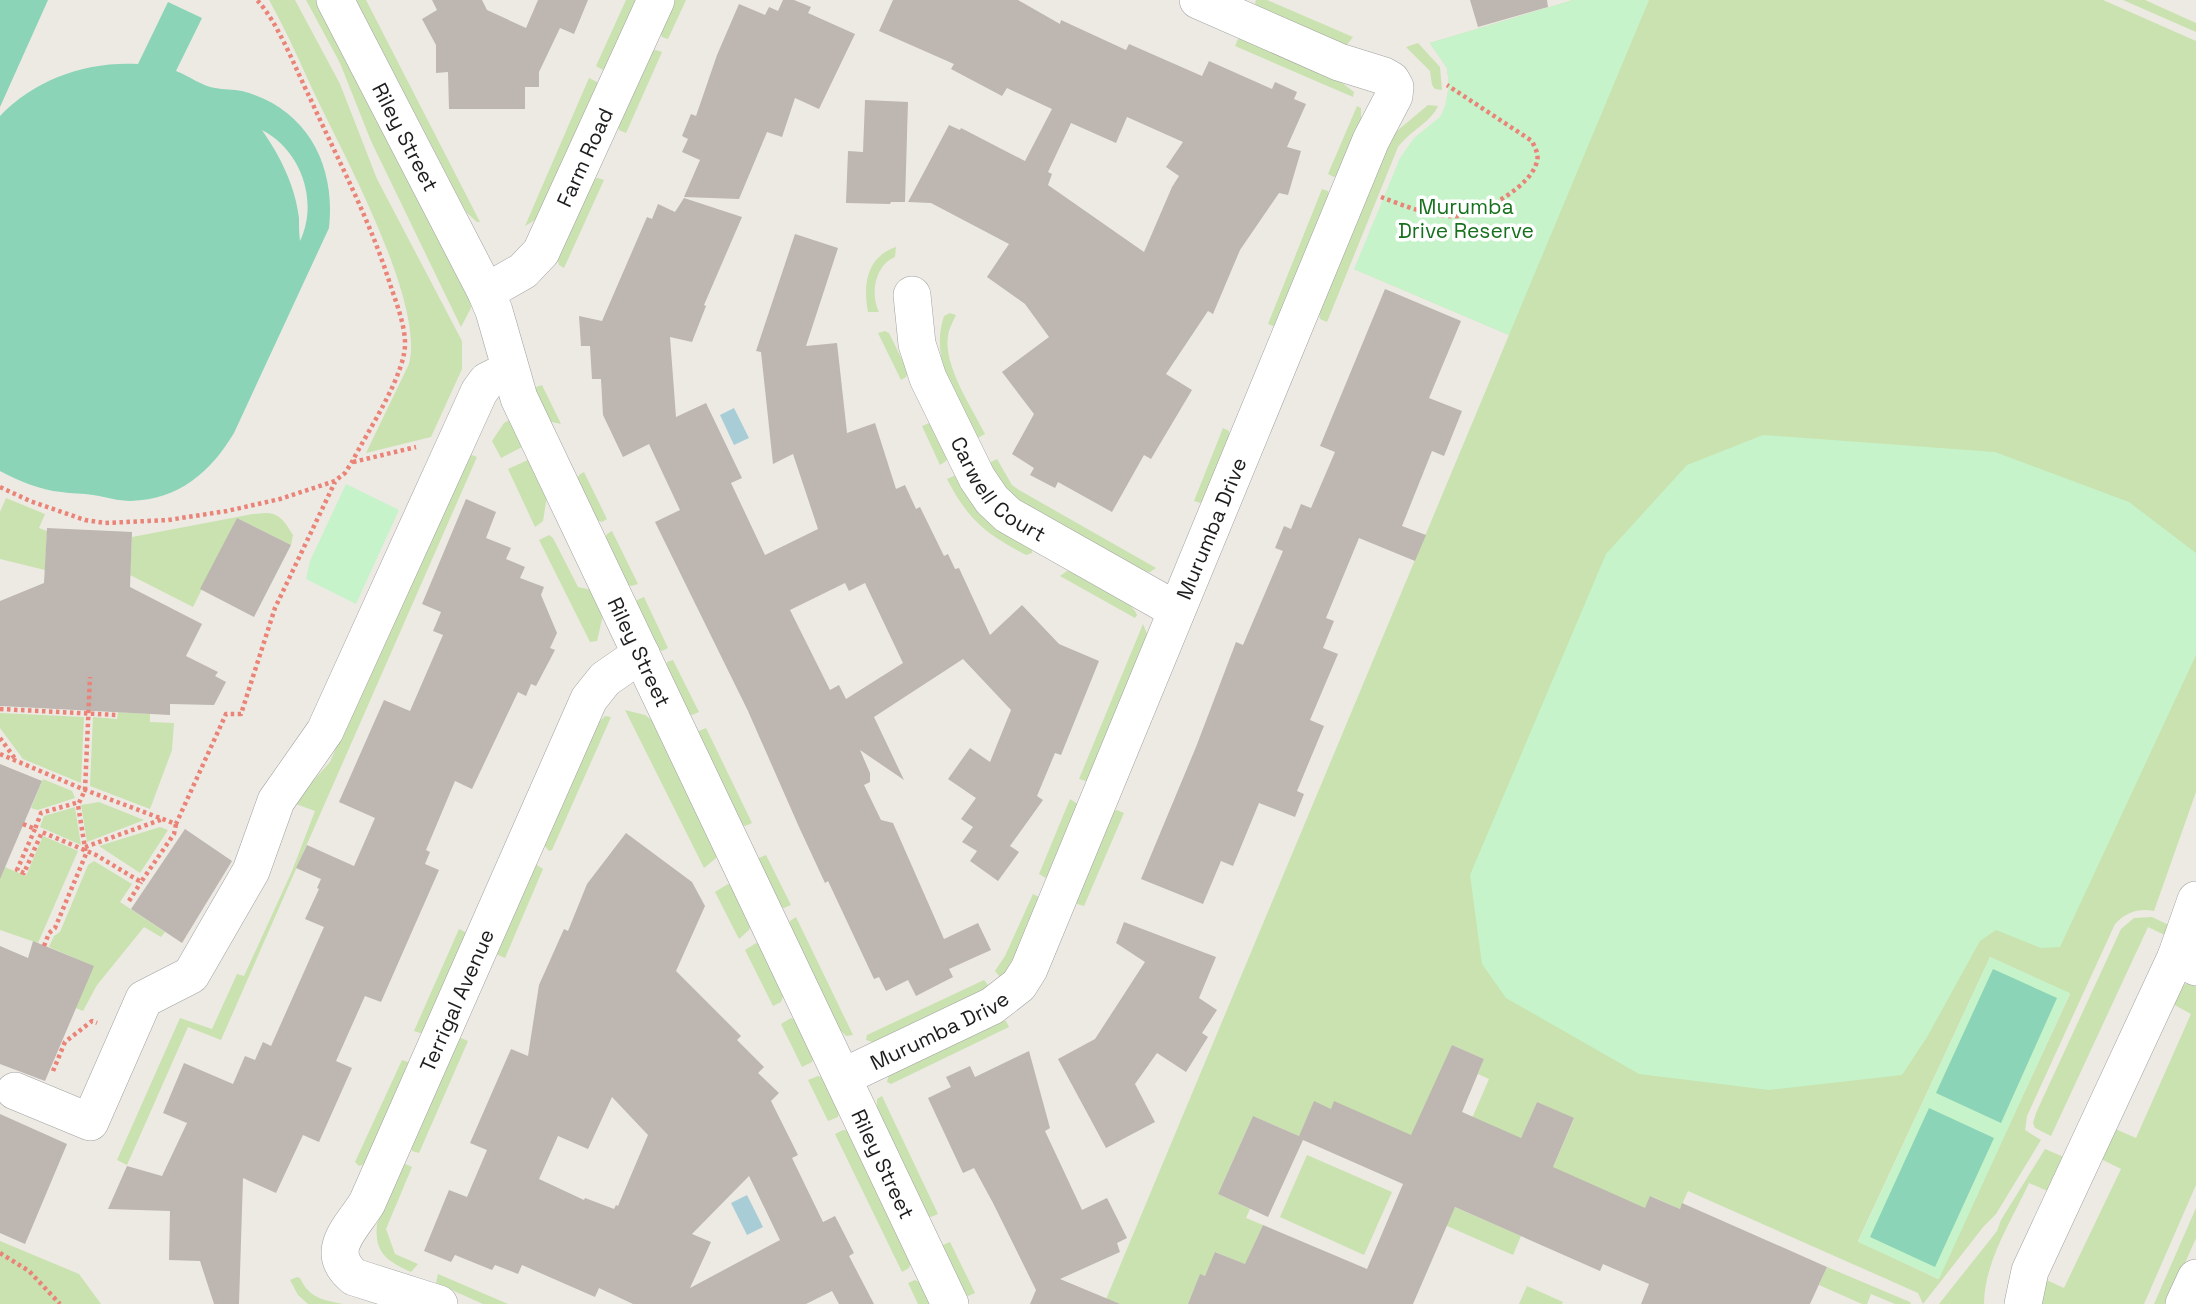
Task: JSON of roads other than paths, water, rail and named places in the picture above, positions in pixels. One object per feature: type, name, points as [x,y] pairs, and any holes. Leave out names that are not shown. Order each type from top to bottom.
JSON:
[{"type":"street","name":"Riley Street","points":[[335,0],[486,292],[519,398],[950,1304]]},
{"type":"street","name":"Farm Road","points":[[486,292],[523,271],[541,252],[656,0]]},
{"type":"street","name":"Murumba Drive","points":[[842,1077],[992,1006],[1019,985],[1038,949],[1371,139],[1394,96],[1395,87],[1391,80],[1384,76],[1339,62],[1198,0]]},
{"type":"street","name":"Carwell Court","points":[[912,295],[917,344],[928,378],[977,478],[992,500],[1008,515],[1177,610]]},
{"type":"street","points":[[15,1091],[90,1122],[144,999],[191,975],[251,871],[276,801],[325,730],[479,391],[487,381],[509,370]]},
{"type":"street","name":"Terrigal Avenue","points":[[439,1304],[354,1277],[344,1269],[339,1260],[339,1248],[366,1203],[589,699],[605,679],[641,654]]},
{"type":"street","points":[[2023,1304],[2029,1270],[2186,962],[2196,900]]},
{"type":"street","points":[[2185,1304],[2196,1278]]},
{"type":"water","points":[[734,408],[749,438],[734,445],[720,415]]},
{"type":"water","points":[[747,1195],[763,1227],[747,1235],[731,1203]]},
{"type":"park label","name":"Murumba Drive Reserve","points":[[1466,218]]}]
